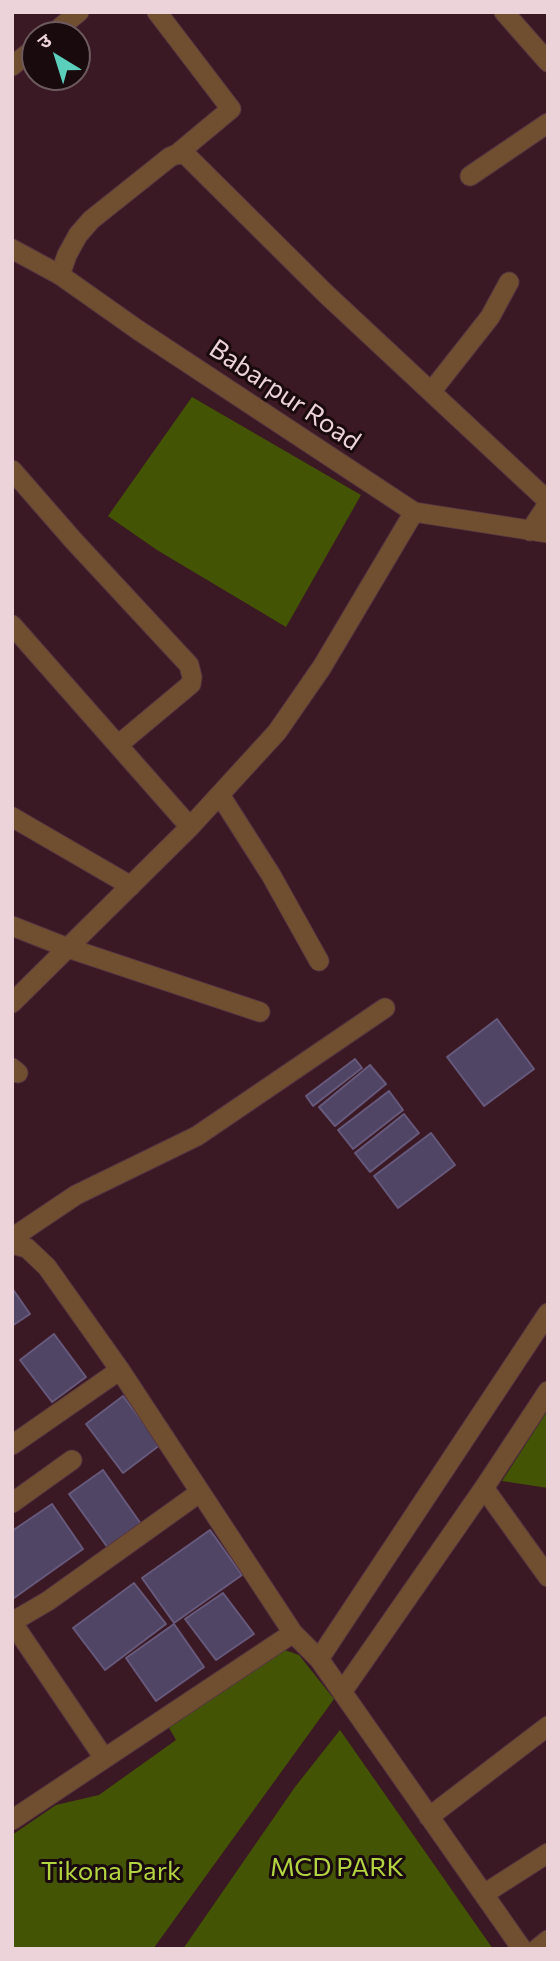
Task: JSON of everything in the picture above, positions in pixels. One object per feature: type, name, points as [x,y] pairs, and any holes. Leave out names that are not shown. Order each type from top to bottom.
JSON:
[{"type":"street","points":[[60,275],[78,235],[91,220],[231,109],[157,12]]},
{"type":"street","points":[[504,12],[548,62]]},
{"type":"street","points":[[470,176],[548,123]]},
{"type":"street","points":[[177,154],[192,159],[326,294],[548,502],[539,532]]},
{"type":"street","name":"Babarpur Road","points":[[12,249],[60,275],[138,330],[414,512],[539,532]]},
{"type":"street","points":[[431,392],[490,317],[509,282]]},
{"type":"street","points":[[12,470],[189,665],[191,684],[118,744]]},
{"type":"street","points":[[12,1003],[190,827],[277,732],[315,678],[414,512]]},
{"type":"street","points":[[12,625],[190,827]]},
{"type":"street","points":[[220,795],[271,875],[319,961]]},
{"type":"street","points":[[12,817],[131,886]]},
{"type":"street","points":[[12,926],[68,948],[260,1012]]},
{"type":"street","points":[[12,1238],[76,1195],[197,1136],[385,1008]]},
{"type":"street","points":[[12,1244],[26,1248],[47,1267],[120,1370],[293,1633],[330,1674],[522,1949]]},
{"type":"street","points":[[330,1674],[548,1313]]},
{"type":"street","points":[[12,1445],[120,1370]]},
{"type":"street","points":[[330,1674],[484,1488],[548,1391]]},
{"type":"street","points":[[12,1503],[72,1460]]},
{"type":"street","points":[[484,1488],[548,1577]]},
{"type":"street","points":[[104,1758],[12,1622],[48,1601],[199,1493]]},
{"type":"street","points":[[12,1820],[293,1633]]},
{"type":"street","points":[[429,1817],[548,1726]]},
{"type":"street","points":[[484,1894],[548,1853]]},
{"type":"street","points":[[537,1949],[548,1940]]},
{"type":"green space","points":[[192,397],[361,495],[286,627],[157,550],[108,516]]},
{"type":"green space","points":[[548,1410],[548,1488],[502,1481]]},
{"type":"green space","name":"Tikona Park","points":[[273,1646],[299,1655],[334,1699],[153,1949],[12,1949],[12,1835],[56,1805],[99,1795],[176,1740],[168,1726]]},
{"type":"green space","name":"MCD PARK","points":[[340,1730],[493,1949],[183,1949],[295,1787]]},
{"type":"building","points":[[497,1019],[534,1069],[484,1106],[447,1057]]},
{"type":"building","points":[[355,1059],[362,1068],[313,1106],[306,1096]]},
{"type":"building","points":[[370,1065],[386,1084],[335,1126],[319,1107]]},
{"type":"building","points":[[389,1091],[403,1110],[353,1149],[338,1130]]},
{"type":"building","points":[[404,1114],[419,1133],[370,1172],[355,1153]]},
{"type":"building","points":[[431,1133],[455,1165],[398,1208],[374,1176]]},
{"type":"building","points":[[12,1288],[30,1314],[12,1326]]},
{"type":"building","points":[[54,1334],[86,1377],[52,1402],[20,1360]]},
{"type":"building","points":[[123,1396],[160,1445],[123,1473],[86,1424]]},
{"type":"building","points":[[103,1470],[141,1524],[108,1548],[69,1494]]},
{"type":"building","points":[[52,1504],[83,1549],[14,1598],[12,1531]]},
{"type":"building","points":[[210,1530],[242,1575],[174,1623],[142,1578]]},
{"type":"building","points":[[134,1583],[166,1624],[105,1670],[73,1628]]},
{"type":"building","points":[[223,1593],[254,1634],[216,1660],[185,1619]]},
{"type":"building","points":[[174,1624],[204,1667],[156,1701],[126,1658]]}]
